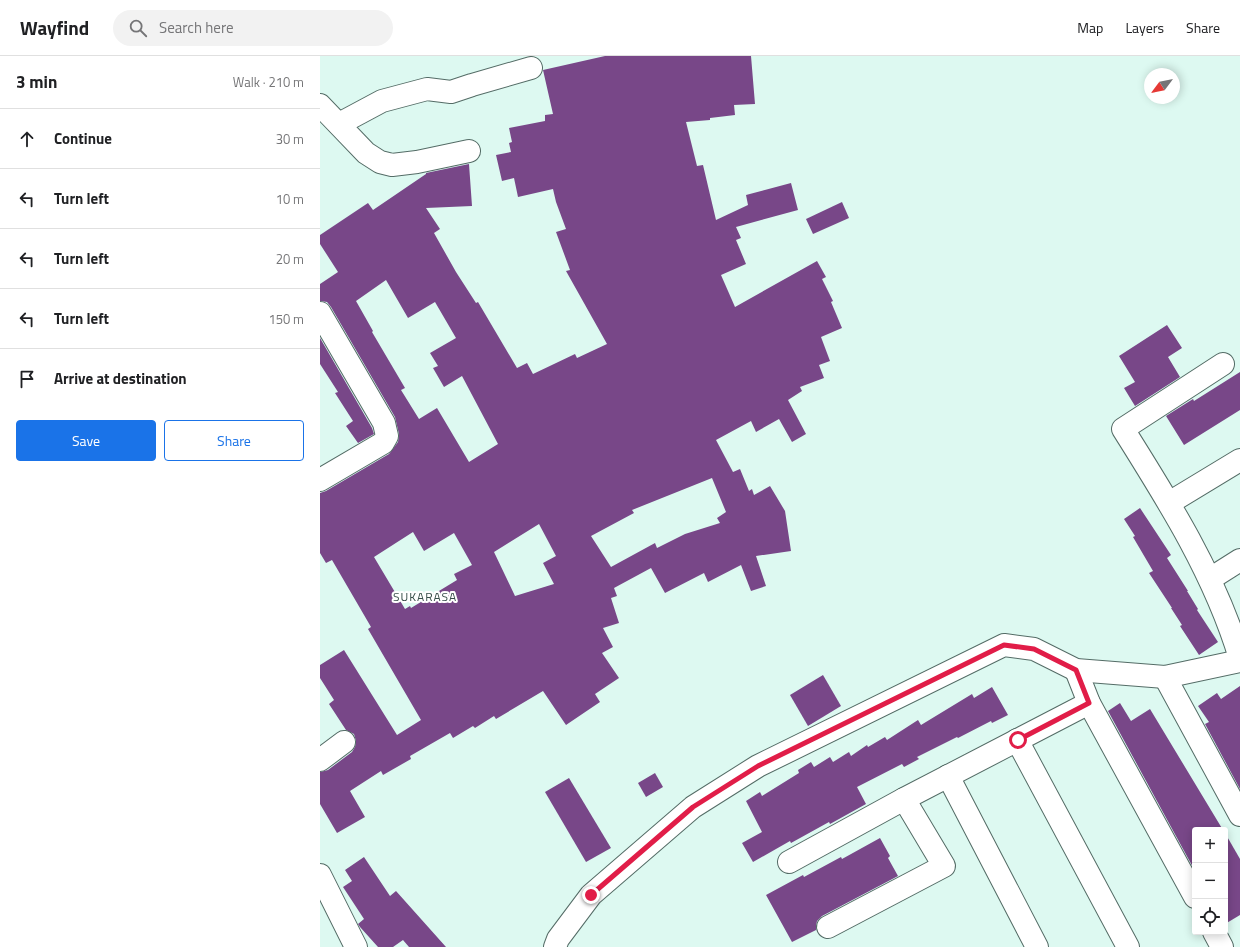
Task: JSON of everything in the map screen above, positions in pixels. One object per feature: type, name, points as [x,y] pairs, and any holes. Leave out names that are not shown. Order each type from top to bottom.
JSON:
[{"type":"street","points":[[339,124],[382,101],[427,90],[451,92],[531,68]]},
{"type":"street","points":[[320,105],[366,153],[380,162],[392,165],[417,162],[469,151]]},
{"type":"street","points":[[320,313],[384,423],[387,436],[383,443],[320,480]]},
{"type":"street","points":[[1223,364],[1123,429],[1170,503],[1210,579],[1234,638],[1240,658]]},
{"type":"street","points":[[1170,503],[1240,460]]},
{"type":"street","points":[[1210,579],[1240,560]]},
{"type":"street","points":[[555,947],[558,939],[591,895],[693,807],[758,766],[1004,645],[1034,649],[1076,670],[1165,677],[1240,661]]},
{"type":"street","points":[[1076,670],[1089,703],[1192,892]]},
{"type":"street","points":[[1165,677],[1240,815]]},
{"type":"street","points":[[789,862],[904,799],[1089,703]]},
{"type":"street","points":[[1018,740],[1128,947]]},
{"type":"street","points":[[320,760],[344,742]]},
{"type":"street","points":[[948,776],[1037,947]]},
{"type":"street","points":[[828,926],[944,866],[904,799]]},
{"type":"street","points":[[320,875],[356,947]]},
{"type":"street","points":[[1216,935],[1222,947]]},
{"type":"building","points":[[605,56],[751,56],[755,104],[734,105],[735,115],[710,118],[710,120],[686,122],[697,166],[703,165],[716,220],[748,205],[746,195],[791,183],[798,210],[736,227],[741,238],[736,240],[746,264],[721,275],[735,307],[817,261],[826,277],[822,279],[833,301],[831,302],[842,328],[821,337],[830,361],[819,365],[824,378],[800,387],[802,391],[788,400],[806,434],[792,442],[779,419],[756,432],[751,421],[716,440],[733,472],[740,469],[749,491],[752,489],[754,495],[770,486],[785,511],[791,551],[756,556],[766,586],[751,591],[741,565],[708,582],[704,573],[665,593],[651,568],[614,588],[617,596],[611,598],[619,623],[603,628],[613,647],[602,653],[619,678],[595,694],[600,702],[566,725],[543,691],[496,719],[494,716],[475,728],[473,726],[453,738],[450,733],[410,756],[411,759],[383,775],[381,771],[350,791],[365,817],[337,833],[320,804],[320,772],[328,770],[352,752],[356,741],[354,734],[346,730],[329,704],[334,700],[320,678],[320,665],[344,650],[397,735],[421,720],[368,629],[371,627],[332,560],[326,563],[320,553],[320,493],[326,491],[389,454],[398,442],[399,434],[395,417],[331,307],[327,302],[320,301],[320,284],[338,272],[320,244],[320,235],[368,203],[373,210],[426,173],[469,164],[472,206],[426,208],[440,229],[434,233],[456,272],[476,303],[478,302],[517,368],[527,363],[533,374],[575,354],[577,358],[607,344],[566,271],[570,270],[556,232],[566,229],[553,189],[518,197],[514,178],[502,181],[496,155],[511,152],[509,143],[512,142],[509,128],[545,121],[545,115],[553,114],[543,70]],"holes":[[[386,280],[408,318],[435,302],[456,338],[430,353],[438,366],[433,368],[444,387],[462,376],[498,444],[469,462],[437,408],[419,419],[401,390],[405,388],[372,332],[373,331],[356,301]],[[712,478],[726,512],[717,518],[720,523],[685,534],[657,548],[655,543],[611,567],[591,536],[634,513],[632,510]],[[539,524],[556,556],[543,563],[554,584],[515,596],[494,552]],[[413,532],[424,551],[454,533],[472,565],[454,574],[457,580],[411,608],[410,606],[405,609],[374,557]]]},
{"type":"building","points":[[842,202],[849,218],[813,234],[806,219]]},
{"type":"building","points":[[1167,325],[1182,348],[1168,357],[1180,377],[1135,406],[1124,388],[1135,382],[1119,356]]},
{"type":"building","points":[[320,338],[372,428],[374,434],[358,443],[346,426],[353,421],[335,393],[338,392],[320,364]]},
{"type":"building","points":[[1240,372],[1240,410],[1184,445],[1166,416],[1193,399],[1194,401]]},
{"type":"building","points":[[1140,508],[1171,555],[1167,558],[1188,591],[1198,609],[1197,610],[1218,642],[1199,655],[1180,626],[1182,625],[1172,608],[1149,573],[1153,571],[1133,537],[1135,536],[1124,519]]},
{"type":"building","points":[[823,675],[841,706],[808,726],[790,695]]},
{"type":"building","points":[[1240,686],[1240,789],[1205,724],[1209,722],[1198,706],[1217,693],[1221,699]]},
{"type":"building","points":[[992,687],[1008,715],[992,723],[991,721],[917,757],[919,759],[904,767],[902,764],[857,787],[866,804],[791,843],[790,841],[753,862],[742,843],[762,832],[746,801],[760,792],[762,796],[799,773],[798,770],[811,762],[814,767],[830,757],[833,762],[849,752],[851,756],[867,745],[868,747],[885,737],[887,740],[918,720],[921,725],[972,694],[974,698]]},
{"type":"building","points":[[1120,703],[1131,721],[1150,709],[1221,827],[1192,827],[1192,865],[1108,711]]},
{"type":"building","points":[[655,773],[663,787],[646,797],[638,783]]},
{"type":"building","points":[[569,778],[611,848],[586,862],[545,792]]},
{"type":"building","points":[[880,838],[890,856],[888,858],[898,876],[822,916],[817,921],[816,930],[792,942],[766,895],[841,857],[842,859]]},
{"type":"building","points":[[1228,838],[1240,859],[1240,915],[1228,922]]},
{"type":"building","points":[[364,857],[390,896],[396,891],[446,947],[409,947],[403,940],[393,947],[378,947],[358,924],[364,919],[343,887],[352,881],[345,870]]},
{"type":"district","name":"SUKARASA","points":[[425,596]]},
{"type":"route","points":[[591,895],[693,807],[758,766],[1004,645],[1034,649],[1076,670],[1089,703],[1018,740]]}]
